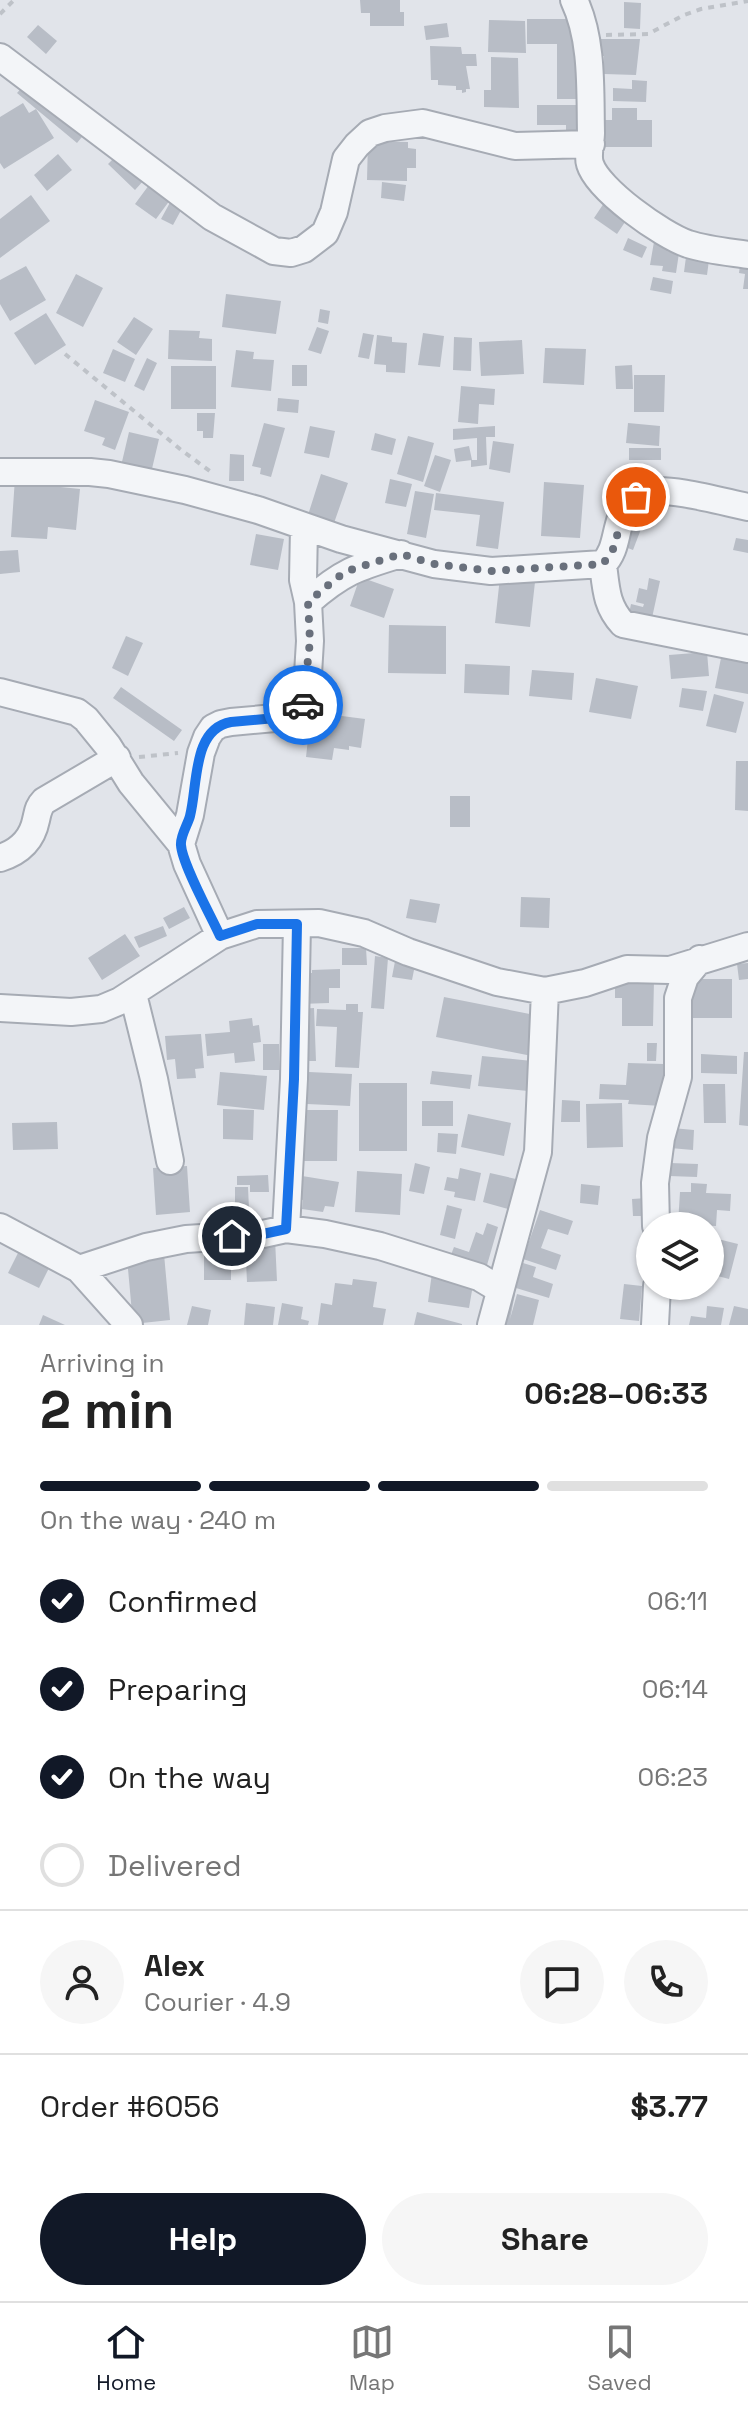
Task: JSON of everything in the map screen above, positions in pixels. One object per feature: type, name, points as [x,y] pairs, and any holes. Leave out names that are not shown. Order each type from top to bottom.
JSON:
[{"type":"street","points":[[574,0],[580,12],[589,75],[589,163],[606,189],[655,228],[686,243],[748,255]]},
{"type":"street","points":[[0,57],[212,217],[274,251],[291,253],[304,249],[325,233],[334,212],[346,159],[370,133],[423,123],[515,146],[591,144]]},
{"type":"street","points":[[0,472],[109,474],[233,503],[434,564],[491,571],[603,564]]},
{"type":"street","points":[[748,507],[680,494],[647,492],[636,497],[624,512],[613,549],[603,564],[613,614],[623,624],[748,649]]},
{"type":"street","points":[[181,844],[190,815],[201,753],[213,728],[221,724],[297,716],[301,712],[308,663],[308,602],[303,580],[304,527]]},
{"type":"street","points":[[308,602],[338,577],[353,569],[401,554]]},
{"type":"street","points":[[0,692],[77,712],[95,730],[117,758],[131,783],[181,844],[220,936]]},
{"type":"street","points":[[0,858],[17,851],[31,836],[38,810],[44,801],[117,758]]},
{"type":"street","points":[[0,1008],[71,1012],[101,1009],[133,994],[220,936],[257,924],[319,923],[364,933],[408,952],[497,982],[545,991],[585,983],[627,969],[670,970],[748,946]]},
{"type":"street","points":[[286,1229],[294,1079],[297,924]]},
{"type":"street","points":[[656,1212],[655,1183],[661,1138],[678,1077],[678,998],[685,977],[700,959]]},
{"type":"street","points":[[491,1325],[538,1152],[545,991]]},
{"type":"street","points":[[133,994],[170,1161]]},
{"type":"street","points":[[0,1227],[79,1269],[129,1325]]},
{"type":"street","points":[[79,1269],[146,1247],[186,1239],[263,1234],[286,1229],[380,1246],[479,1277],[499,1289]]},
{"type":"street","points":[[655,1325],[656,1300]]},
{"type":"path","points":[[0,14],[14,0]]},
{"type":"path","points":[[586,43],[603,35],[648,34],[692,12],[748,1]]},
{"type":"path","points":[[65,354],[207,468],[222,484],[233,503]]},
{"type":"path","points":[[117,758],[201,753]]},
{"type":"building","points":[[360,0],[400,0],[404,26],[370,26],[370,13],[361,13]]},
{"type":"building","points":[[624,2],[641,3],[640,29],[624,28]]},
{"type":"building","points":[[527,19],[577,19],[577,99],[557,99],[557,44],[527,44]]},
{"type":"building","points":[[489,20],[525,21],[526,53],[488,52]]},
{"type":"building","points":[[447,23],[449,37],[426,40],[424,26]]},
{"type":"building","points":[[38,25],[57,41],[46,54],[27,37]]},
{"type":"building","points":[[600,39],[640,39],[636,75],[604,74]]},
{"type":"building","points":[[430,46],[461,47],[462,54],[476,54],[477,66],[466,66],[470,89],[462,93],[462,90],[456,90],[456,86],[438,85],[438,80],[431,80]]},
{"type":"building","points":[[491,57],[518,58],[519,108],[484,107],[484,90],[491,90]]},
{"type":"building","points":[[632,80],[647,81],[646,102],[613,101],[613,88],[632,89]]},
{"type":"building","points":[[27,82],[86,132],[77,143],[17,93]]},
{"type":"building","points":[[23,103],[29,113],[36,109],[54,138],[4,169],[0,163],[0,117]]},
{"type":"building","points":[[537,105],[588,105],[583,137],[566,137],[566,125],[537,125]]},
{"type":"building","points":[[612,108],[637,108],[637,120],[652,120],[652,147],[605,147],[605,120],[612,120]]},
{"type":"building","points":[[368,141],[408,142],[408,148],[416,149],[416,168],[407,168],[407,181],[367,180]]},
{"type":"building","points":[[58,154],[72,170],[47,191],[34,175]]},
{"type":"building","points":[[118,154],[144,180],[135,190],[108,164]]},
{"type":"building","points":[[382,182],[406,185],[404,201],[381,198]]},
{"type":"building","points":[[149,185],[170,200],[156,219],[135,204]]},
{"type":"building","points":[[31,195],[50,221],[0,258],[0,219]]},
{"type":"building","points":[[173,197],[185,203],[173,225],[161,219]]},
{"type":"building","points":[[606,200],[629,216],[617,234],[594,218]]},
{"type":"building","points":[[655,236],[669,238],[667,251],[679,253],[676,273],[662,271],[663,266],[650,265]]},
{"type":"building","points":[[628,238],[647,247],[642,258],[623,250]]},
{"type":"building","points":[[686,257],[709,260],[707,275],[684,272]]},
{"type":"building","points":[[741,257],[748,258],[748,289],[743,289],[745,274],[739,273]]},
{"type":"building","points":[[26,266],[46,300],[10,321],[0,304],[0,280]]},
{"type":"building","points":[[76,274],[103,288],[83,327],[56,313]]},
{"type":"building","points":[[653,277],[673,281],[671,294],[650,290]]},
{"type":"building","points":[[226,294],[281,301],[276,334],[222,327]]},
{"type":"building","points":[[320,309],[330,311],[328,324],[318,322]]},
{"type":"building","points":[[46,313],[66,345],[35,365],[14,333]]},
{"type":"building","points":[[134,317],[153,329],[136,355],[117,342]]},
{"type":"building","points":[[317,327],[329,331],[321,354],[308,350]]},
{"type":"building","points":[[169,330],[200,331],[199,338],[212,339],[212,361],[168,359]]},
{"type":"building","points":[[363,333],[374,335],[369,359],[358,357]]},
{"type":"building","points":[[423,333],[444,336],[440,367],[418,365]]},
{"type":"building","points":[[377,335],[392,337],[392,342],[407,343],[405,373],[386,372],[386,365],[374,364]]},
{"type":"building","points":[[454,337],[472,338],[471,371],[453,370]]},
{"type":"building","points":[[522,340],[524,374],[481,376],[479,342]]},
{"type":"building","points":[[545,348],[586,349],[584,385],[543,383]]},
{"type":"building","points":[[113,349],[135,359],[125,382],[103,373]]},
{"type":"building","points":[[236,350],[254,352],[253,359],[274,360],[271,391],[231,387]]},
{"type":"building","points":[[147,358],[157,363],[144,391],[134,386]]},
{"type":"building","points":[[292,365],[307,365],[307,386],[292,386]]},
{"type":"building","points":[[632,365],[633,389],[616,389],[615,366]]},
{"type":"building","points":[[171,366],[216,366],[216,409],[171,409]]},
{"type":"building","points":[[634,375],[665,375],[664,412],[634,412]]},
{"type":"building","points":[[461,386],[495,389],[494,405],[479,404],[478,424],[458,422]]},
{"type":"building","points":[[278,398],[299,400],[298,413],[277,411]]},
{"type":"building","points":[[95,400],[129,412],[115,450],[102,445],[105,438],[84,431]]},
{"type":"building","points":[[197,413],[215,413],[213,438],[203,438],[203,431],[197,431]]},
{"type":"building","points":[[264,423],[285,428],[271,477],[260,474],[261,468],[252,466]]},
{"type":"building","points":[[628,423],[660,426],[659,446],[626,443]]},
{"type":"building","points":[[310,426],[335,431],[329,458],[304,453]]},
{"type":"building","points":[[495,426],[495,437],[486,437],[487,465],[471,467],[471,460],[477,460],[477,438],[453,440],[453,429]]},
{"type":"building","points":[[129,432],[159,439],[151,473],[121,466]]},
{"type":"building","points":[[375,433],[396,439],[392,455],[371,450]]},
{"type":"building","points":[[408,436],[434,443],[423,482],[397,474]]},
{"type":"building","points":[[493,441],[514,444],[510,473],[489,469]]},
{"type":"building","points":[[469,446],[472,460],[456,462],[454,449]]},
{"type":"building","points":[[629,448],[661,448],[661,460],[629,460]]},
{"type":"building","points":[[230,454],[244,455],[244,481],[229,481]]},
{"type":"building","points":[[435,455],[451,460],[440,492],[424,486]]},
{"type":"building","points":[[321,474],[348,483],[334,523],[308,515]]},
{"type":"building","points":[[15,478],[51,480],[51,486],[80,489],[76,530],[48,527],[47,539],[11,537]]},
{"type":"building","points":[[390,479],[412,484],[406,507],[385,503]]},
{"type":"building","points":[[544,482],[584,485],[580,538],[541,536]]},
{"type":"building","points":[[415,491],[434,494],[426,538],[407,534]]},
{"type":"building","points":[[436,493],[504,502],[498,549],[476,546],[480,515],[434,510]]},
{"type":"building","points":[[628,524],[641,529],[633,550],[620,545]]},
{"type":"building","points":[[256,534],[284,539],[278,570],[250,565]]},
{"type":"building","points":[[736,538],[748,540],[748,553],[733,550]]},
{"type":"building","points":[[18,550],[20,572],[0,574],[0,551]]},
{"type":"building","points":[[360,577],[394,589],[384,618],[350,606]]},
{"type":"building","points":[[500,577],[535,582],[530,627],[495,623]]},
{"type":"building","points":[[649,578],[660,581],[652,618],[629,614],[631,604],[643,607],[644,604],[636,602],[639,588],[647,590]]},
{"type":"building","points":[[389,625],[446,626],[446,674],[388,673]]},
{"type":"building","points":[[126,636],[143,643],[128,676],[112,668]]},
{"type":"building","points":[[707,652],[709,676],[671,679],[669,655]]},
{"type":"building","points":[[722,653],[748,657],[748,694],[715,688]]},
{"type":"building","points":[[465,664],[510,666],[509,695],[464,693]]},
{"type":"building","points":[[532,670],[574,673],[572,700],[529,696]]},
{"type":"building","points":[[596,678],[638,686],[631,719],[589,712]]},
{"type":"building","points":[[121,687],[182,730],[174,741],[113,698]]},
{"type":"building","points":[[682,688],[707,691],[703,711],[679,707]]},
{"type":"building","points":[[714,694],[744,702],[736,733],[706,726]]},
{"type":"building","points":[[311,712],[365,719],[361,748],[334,748],[332,760],[306,757]]},
{"type":"building","points":[[736,761],[748,761],[748,811],[735,810]]},
{"type":"building","points":[[450,796],[470,796],[470,827],[450,827]]},
{"type":"building","points":[[521,897],[550,898],[549,928],[520,927]]},
{"type":"building","points":[[410,899],[440,904],[436,923],[406,918]]},
{"type":"building","points":[[184,907],[190,918],[169,929],[163,918]]},
{"type":"building","points":[[163,926],[167,936],[139,948],[134,937]]},
{"type":"building","points":[[125,934],[140,956],[102,980],[88,958]]},
{"type":"building","points":[[342,948],[366,948],[367,965],[342,965]]},
{"type":"building","points":[[375,956],[388,958],[384,1009],[371,1008]]},
{"type":"building","points":[[396,956],[416,960],[412,980],[392,977]]},
{"type":"building","points":[[748,963],[748,979],[739,980],[737,964]]},
{"type":"building","points":[[340,969],[340,988],[329,988],[329,1003],[300,1004],[298,973]]},
{"type":"building","points":[[615,979],[654,980],[653,1026],[622,1026],[622,998],[615,998]]},
{"type":"building","points":[[673,979],[732,979],[732,1018],[673,1018]]},
{"type":"building","points":[[444,997],[540,1016],[532,1056],[436,1037]]},
{"type":"building","points":[[346,1004],[358,1004],[358,1012],[363,1012],[359,1068],[335,1067],[337,1027],[316,1026],[317,1009],[346,1010]]},
{"type":"building","points":[[314,1008],[316,1061],[301,1061],[298,1009]]},
{"type":"building","points":[[252,1018],[253,1026],[259,1025],[261,1042],[253,1043],[255,1061],[235,1063],[234,1053],[207,1056],[205,1034],[230,1032],[229,1021]]},
{"type":"building","points":[[201,1034],[204,1068],[195,1069],[196,1078],[177,1079],[175,1059],[167,1060],[165,1036]]},
{"type":"building","points":[[647,1043],[657,1043],[656,1061],[647,1061]]},
{"type":"building","points":[[263,1044],[279,1044],[279,1070],[263,1070]]},
{"type":"building","points":[[744,1052],[748,1052],[748,1126],[739,1125]]},
{"type":"building","points":[[701,1054],[737,1056],[737,1074],[701,1073]]},
{"type":"building","points":[[482,1056],[532,1061],[528,1091],[478,1086]]},
{"type":"building","points":[[628,1063],[664,1064],[662,1106],[599,1099],[600,1084],[626,1085]]},
{"type":"building","points":[[432,1071],[472,1075],[470,1089],[430,1084]]},
{"type":"building","points":[[220,1072],[267,1076],[264,1110],[217,1105]]},
{"type":"building","points":[[309,1072],[352,1074],[350,1106],[307,1104]]},
{"type":"building","points":[[359,1083],[407,1083],[407,1151],[359,1151]]},
{"type":"building","points":[[703,1084],[725,1084],[726,1123],[704,1123]]},
{"type":"building","points":[[562,1100],[580,1101],[580,1122],[561,1122]]},
{"type":"building","points":[[422,1101],[453,1101],[453,1126],[422,1126]]},
{"type":"building","points":[[622,1103],[623,1147],[587,1148],[586,1104]]},
{"type":"building","points":[[223,1109],[254,1110],[253,1140],[223,1139]]},
{"type":"building","points":[[294,1110],[338,1110],[337,1161],[294,1161]]},
{"type":"building","points":[[468,1114],[511,1123],[504,1156],[461,1147]]},
{"type":"building","points":[[57,1122],[58,1149],[13,1150],[12,1123]]},
{"type":"building","points":[[672,1128],[694,1130],[693,1150],[670,1148]]},
{"type":"building","points":[[438,1133],[458,1134],[456,1154],[437,1152]]},
{"type":"building","points":[[415,1163],[430,1167],[424,1194],[409,1191]]},
{"type":"building","points":[[670,1163],[698,1164],[697,1177],[669,1176]]},
{"type":"building","points":[[187,1166],[190,1212],[156,1215],[153,1168]]},
{"type":"building","points":[[460,1168],[481,1173],[475,1201],[454,1197],[455,1192],[444,1190],[447,1177],[458,1179]]},
{"type":"building","points":[[357,1171],[402,1174],[400,1215],[355,1212]]},
{"type":"building","points":[[490,1173],[516,1179],[508,1209],[483,1202]]},
{"type":"building","points":[[268,1175],[269,1192],[250,1192],[250,1185],[237,1185],[237,1176]]},
{"type":"building","points":[[296,1175],[339,1182],[334,1207],[325,1206],[323,1212],[302,1209],[303,1200],[292,1198]]},
{"type":"building","points":[[691,1183],[707,1184],[706,1193],[731,1194],[730,1211],[679,1212],[680,1192],[691,1192]]},
{"type":"building","points":[[581,1184],[600,1186],[598,1205],[580,1203]]},
{"type":"building","points":[[235,1187],[248,1187],[249,1209],[235,1210]]},
{"type":"building","points":[[647,1198],[648,1212],[636,1212],[633,1216],[632,1199]]},
{"type":"building","points":[[447,1205],[462,1209],[455,1239],[440,1235]]},
{"type":"building","points":[[540,1210],[573,1221],[568,1235],[548,1229],[541,1248],[561,1255],[556,1270],[523,1259]]},
{"type":"building","points":[[487,1223],[498,1227],[485,1272],[449,1260],[454,1247],[469,1252],[476,1232],[483,1235]]},
{"type":"building","points":[[275,1239],[277,1281],[247,1282],[245,1240]]},
{"type":"building","points":[[724,1240],[738,1244],[729,1279],[724,1278]]},
{"type":"building","points":[[22,1245],[53,1260],[39,1288],[8,1273]]},
{"type":"building","points":[[204,1248],[231,1248],[231,1280],[204,1280]]},
{"type":"building","points":[[164,1254],[170,1320],[133,1324],[127,1258]]},
{"type":"building","points":[[523,1263],[536,1267],[533,1277],[553,1284],[549,1298],[516,1288]]},
{"type":"building","points":[[432,1273],[474,1279],[469,1308],[428,1302]]},
{"type":"building","points":[[353,1279],[377,1282],[373,1307],[386,1309],[383,1325],[318,1325],[321,1303],[332,1305],[335,1283],[352,1285]]},
{"type":"building","points":[[624,1284],[636,1285],[636,1300],[641,1300],[639,1321],[620,1319]]},
{"type":"building","points":[[502,1291],[515,1294],[510,1319],[517,1294],[539,1300],[533,1325],[495,1325]]},
{"type":"building","points":[[246,1303],[275,1307],[273,1325],[244,1325]]},
{"type":"building","points":[[282,1303],[303,1307],[301,1319],[309,1321],[308,1325],[278,1325]]},
{"type":"building","points":[[192,1306],[211,1310],[208,1325],[187,1325]]},
{"type":"building","points":[[707,1306],[724,1308],[721,1325],[689,1325],[691,1316],[706,1318]]},
{"type":"building","points":[[734,1306],[748,1309],[748,1325],[729,1325]]},
{"type":"building","points":[[417,1312],[462,1324],[462,1325],[414,1325]]},
{"type":"building","points":[[43,1315],[65,1325],[39,1325]]},
{"type":"way so far","points":[[303,705],[310,641],[308,602],[338,577],[401,554],[434,564],[491,571],[603,564],[613,549],[624,512],[636,497]]},
{"type":"route","points":[[232,1236],[286,1229],[294,1079],[297,924],[257,924],[220,936],[181,844],[190,815],[201,753],[213,728],[231,722],[297,716],[303,705]]}]
